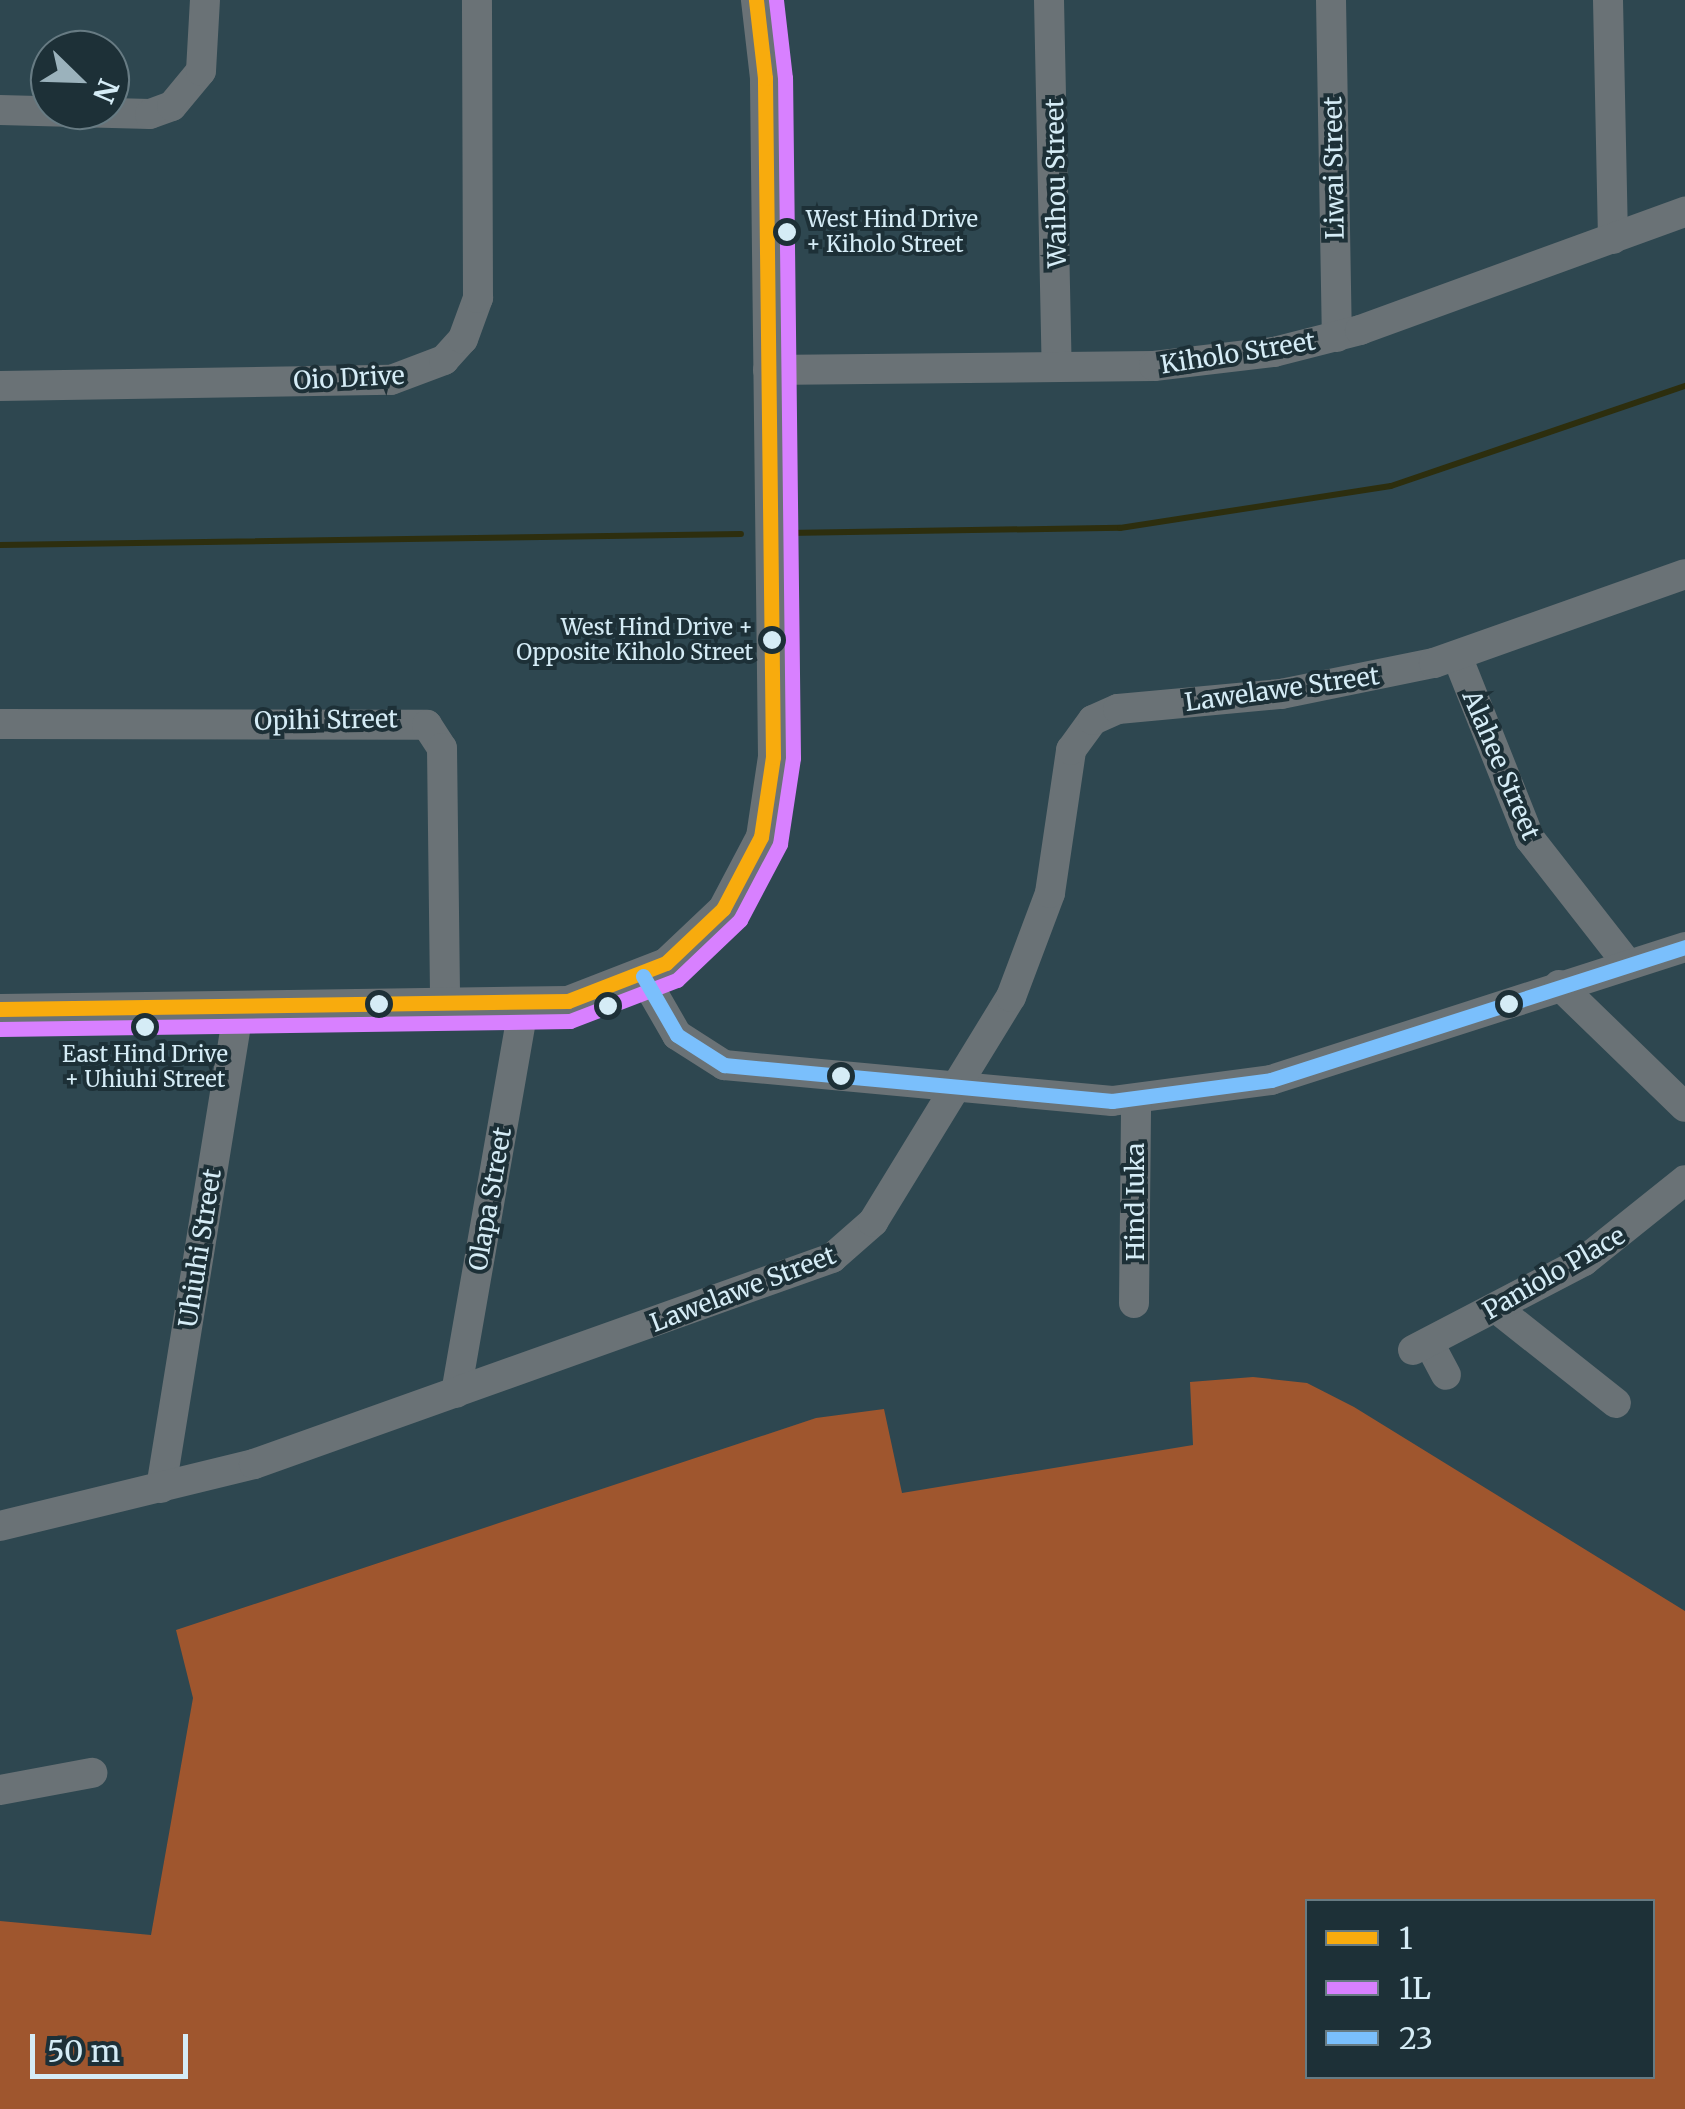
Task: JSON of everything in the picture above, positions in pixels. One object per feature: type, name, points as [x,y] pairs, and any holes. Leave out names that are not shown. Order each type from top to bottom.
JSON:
[{"type":"street","points":[[0,110],[150,114],[172,106],[201,71],[205,0]]},
{"type":"street","name":"Oio Drive","points":[[0,386],[391,380],[444,360],[463,339],[478,298],[477,0]]},
{"type":"street","points":[[0,1009],[524,1005],[594,996],[643,976],[723,909],[768,811],[768,370],[756,0]]},
{"type":"street","name":"Waihou Street","points":[[1049,0],[1058,367]]},
{"type":"street","name":"Liwai Street","points":[[1331,0],[1336,337]]},
{"type":"street","points":[[1608,0],[1613,238]]},
{"type":"street","name":"Kiholo Street","points":[[768,370],[1194,364],[1336,337],[1685,212]]},
{"type":"street","name":"Lawelawe Street","points":[[0,1526],[161,1488],[456,1393],[844,1252],[873,1222],[958,1089],[1039,932],[1068,761],[1093,720],[1118,709],[1326,687],[1457,656],[1685,574]]},
{"type":"street","name":"Alahee Street","points":[[1457,656],[1530,839],[1627,963]]},
{"type":"street","name":"Opihi Street","points":[[1,733],[428,725],[442,748],[445,1004]]},
{"type":"street","points":[[643,976],[677,1035],[710,1060],[958,1089],[1136,1100],[1271,1080],[1685,947]]},
{"type":"street","points":[[1559,986],[1685,1107]]},
{"type":"street","name":"Olapa Street","points":[[456,1393],[524,1005]]},
{"type":"street","name":"Uhiuhi Street","points":[[161,1488],[239,1008]]},
{"type":"street","name":"Hind Iuka","points":[[1134,1303],[1136,1100]]},
{"type":"street","name":"Paniolo Place","points":[[1446,1375],[1421,1346],[1619,1238],[1685,1180]]},
{"type":"street","points":[[1496,1308],[1616,1403]]},
{"type":"street","points":[[0,1790],[92,1773]]},
{"type":"shaded area","points":[[1253,1377],[1307,1383],[1354,1407],[1685,1611],[1685,2109],[0,2109],[0,1921],[151,1935],[193,1698],[176,1630],[816,1418],[884,1409],[902,1493],[1193,1445],[1190,1382]]},
{"type":"waterway","points":[[787,533],[1120,528],[1391,486],[1685,386]]},
{"type":"waterway","points":[[0,545],[741,534]]},
{"type":"transit line","name":"1","points":[[0,1009],[568,1001],[666,963],[723,909],[761,837],[773,757],[765,78],[756,0]]},
{"type":"transit line","name":"1L","points":[[0,1029],[570,1021],[677,980],[740,920],[780,844],[793,758],[785,78],[776,0]]},
{"type":"transit line","name":"23","points":[[643,976],[677,1035],[724,1065],[1112,1101],[1271,1080],[1685,947]]},
{"type":"place","name":"West Hind Drive + Kiholo Street","points":[[787,232]]},
{"type":"place","name":"West Hind Drive + Opposite Kiholo Street","points":[[772,640]]},
{"type":"place","name":"East Hind Drive + Uhiuhi Street","points":[[145,1027]]}]
